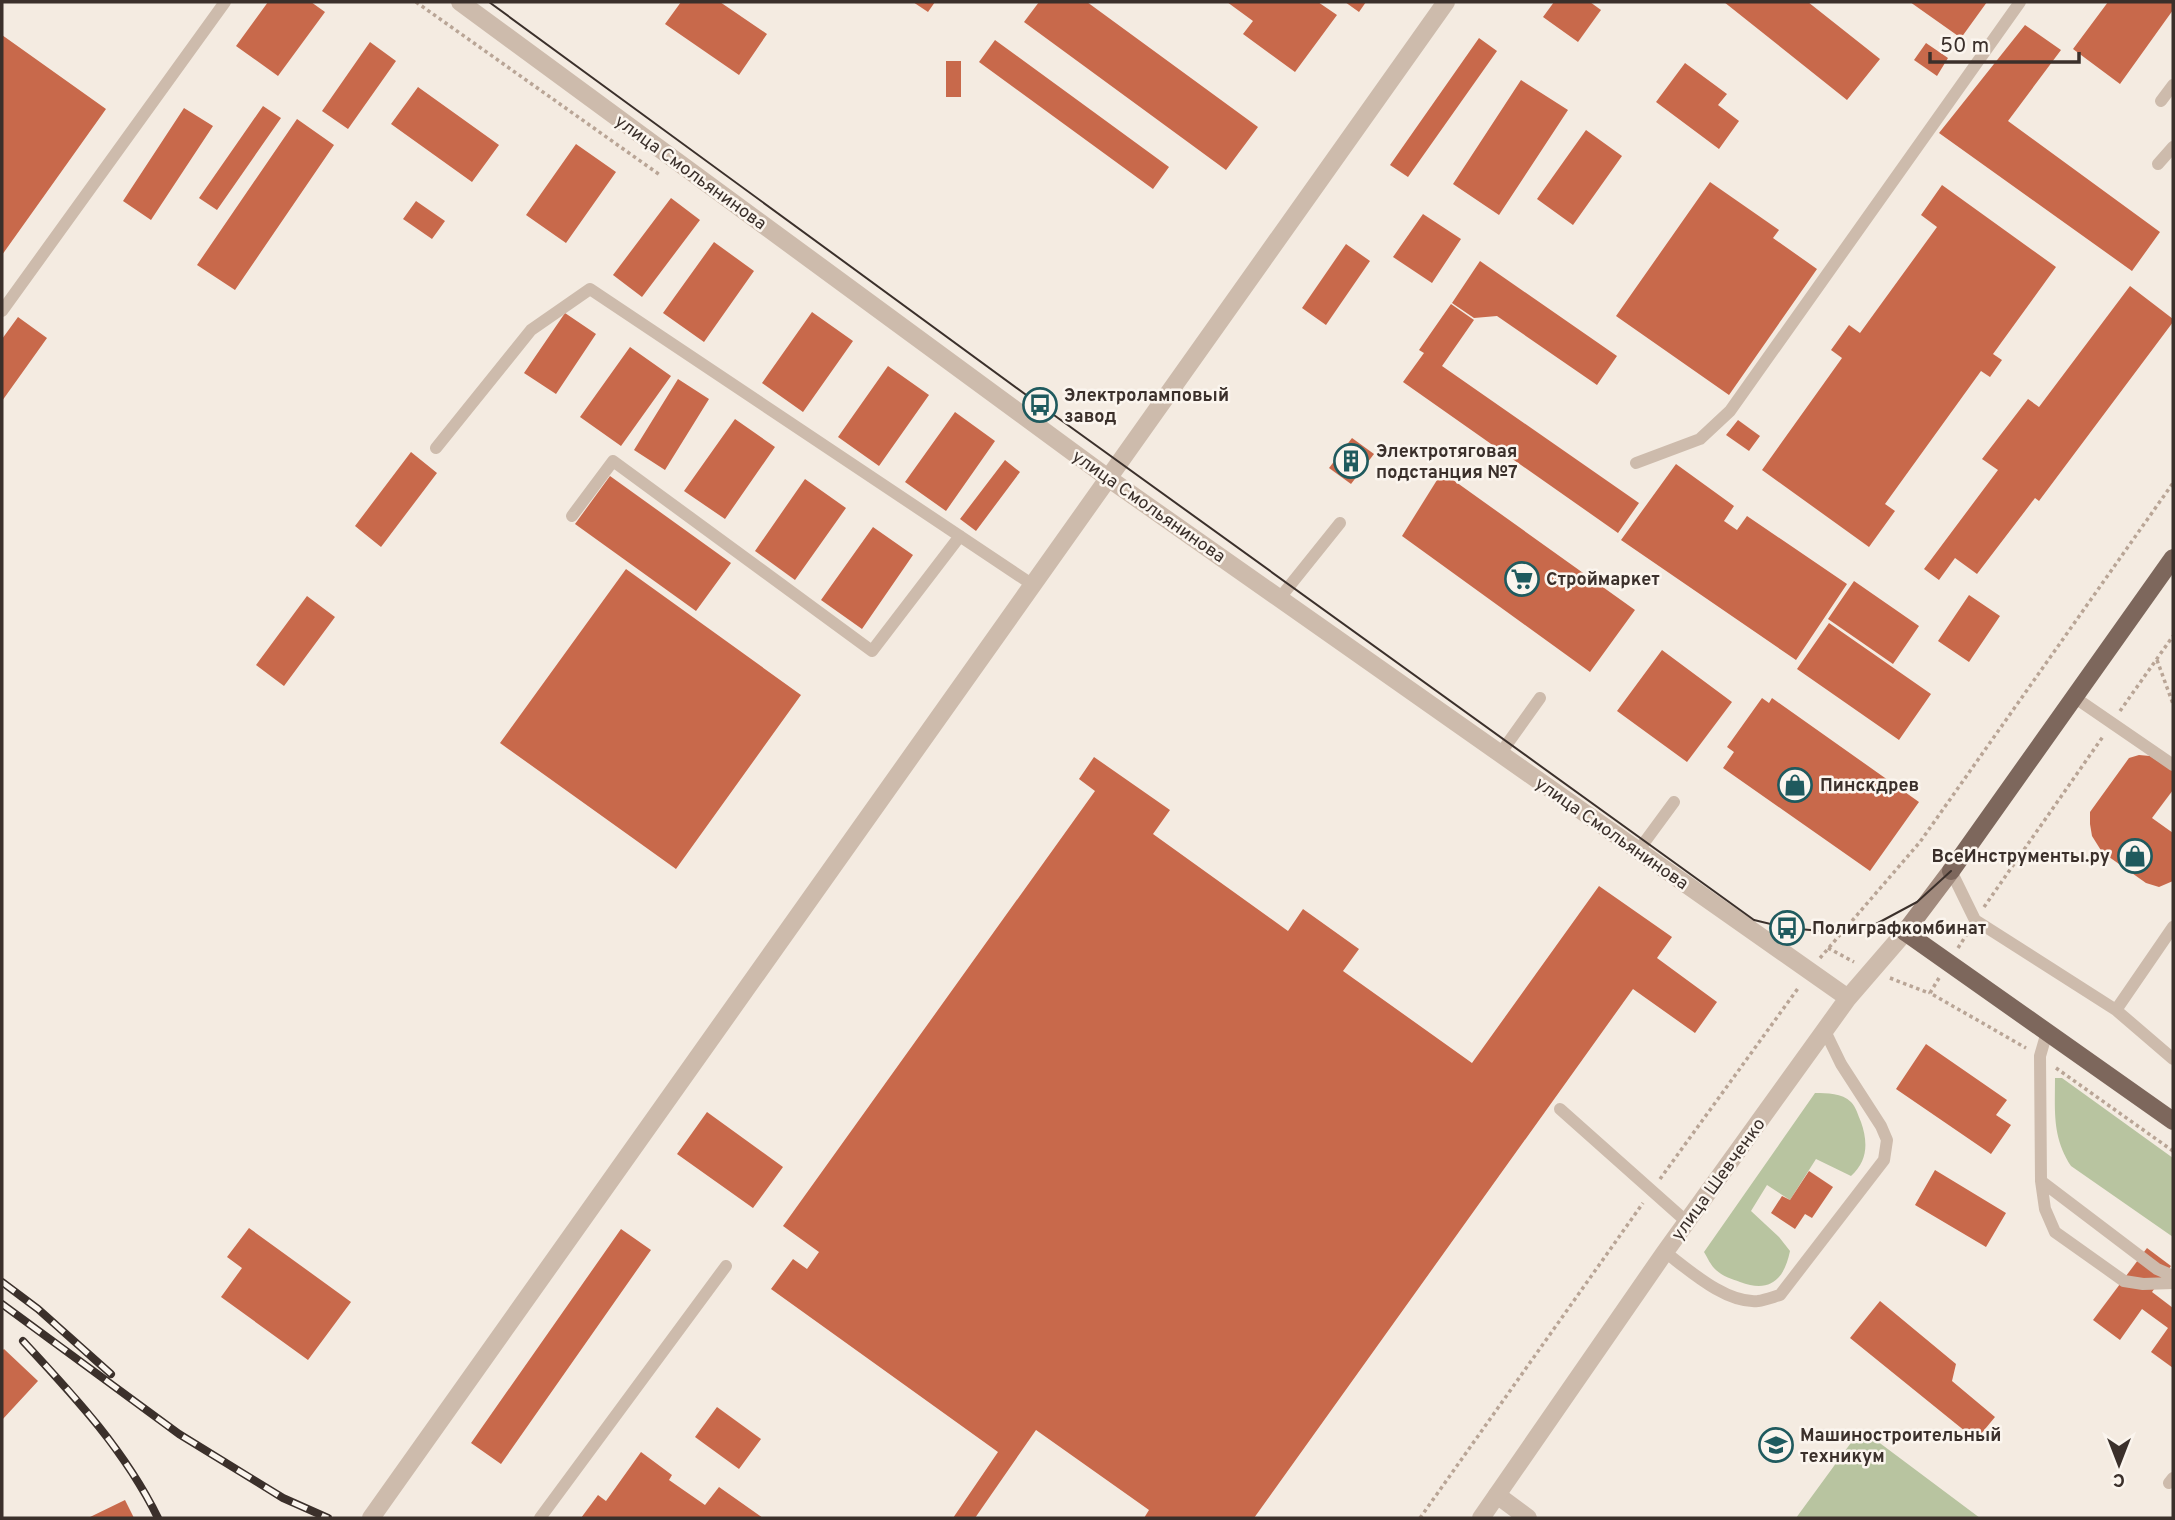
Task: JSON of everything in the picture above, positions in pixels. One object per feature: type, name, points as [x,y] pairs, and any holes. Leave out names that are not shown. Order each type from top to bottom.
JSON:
[{"type":"main road","points":[[1951,871],[2173,558]]},
{"type":"main road","name":"улица Шевченко","points":[[1905,932],[1951,871]]},
{"type":"main road","points":[[1905,932],[2173,1121]]},
{"type":"street","name":"улица Смольянинова","points":[[460,2],[1108,478],[1848,998]]},
{"type":"street","points":[[370,1518],[1446,2]]},
{"type":"street","name":"улица Шевченко","points":[[1480,1518],[1665,1252],[1848,998],[1905,932]]},
{"type":"street","points":[[1497,1496],[1528,1518]]},
{"type":"lane","points":[[2,310],[225,2]]},
{"type":"lane","points":[[1636,463],[1700,439],[1730,411],[2020,2]]},
{"type":"lane","points":[[2161,102],[2173,85]]},
{"type":"lane","points":[[2158,163],[2173,147]]},
{"type":"lane","points":[[436,448],[531,330],[590,289],[1033,585]]},
{"type":"lane","points":[[572,516],[613,461],[872,650],[960,536]]},
{"type":"lane","points":[[1279,599],[1340,523]]},
{"type":"lane","points":[[2074,697],[2173,765]]},
{"type":"lane","points":[[1500,754],[1539,698]]},
{"type":"lane","points":[[1638,851],[1674,802]]},
{"type":"lane","points":[[1951,871],[1975,920],[2116,1010],[2173,1059]]},
{"type":"lane","points":[[2116,1010],[2173,927]]},
{"type":"lane","points":[[2162,943],[2173,951]]},
{"type":"lane","points":[[1665,1252],[1706,1282],[1732,1296],[1756,1301],[1780,1295],[1884,1160],[1887,1140],[1881,1126],[1841,1063],[1825,1031]]},
{"type":"lane","points":[[2047,1032],[2040,1056],[2041,1181],[2045,1209],[2055,1232],[2124,1281],[2143,1284],[2173,1283]]},
{"type":"lane","points":[[1560,1109],[1687,1222]]},
{"type":"lane","points":[[2041,1181],[2157,1269],[2173,1276]]},
{"type":"lane","points":[[540,1518],[726,1266]]},
{"type":"path","points":[[1420,1518],[1810,972],[1920,842],[2173,483]]},
{"type":"path","points":[[2173,636],[1975,920],[1930,993],[2040,1056],[2173,1151]]},
{"type":"path","points":[[2157,659],[2173,704]]},
{"type":"green space","points":[[2055,1078],[2062,1078],[2173,1158],[2173,1237],[2071,1166],[2060,1145],[2058,1134]]},
{"type":"green space","points":[[1815,1093],[1839,1095],[1854,1106],[1865,1137],[1861,1164],[1851,1176],[1816,1159],[1790,1200],[1767,1185],[1751,1211],[1790,1251],[1784,1270],[1774,1282],[1760,1286],[1724,1276],[1714,1268],[1704,1252]]},
{"type":"green space","points":[[1861,1429],[1980,1518],[1796,1518]]},
{"type":"building","points":[[268,2],[311,2],[325,12],[278,76],[236,46]]},
{"type":"building","points":[[681,2],[720,2],[767,34],[739,75],[665,24]]},
{"type":"building","points":[[913,2],[935,2],[928,12]]},
{"type":"building","points":[[1039,2],[1087,2],[1258,127],[1226,170],[1024,22]]},
{"type":"building","points":[[1227,2],[1318,2],[1337,15],[1295,72],[1243,34],[1253,21]]},
{"type":"building","points":[[1345,2],[1366,2],[1359,12]]},
{"type":"building","points":[[1554,2],[1590,2],[1601,10],[1578,42],[1543,17]]},
{"type":"building","points":[[1724,2],[1808,2],[1880,59],[1847,100]]},
{"type":"building","points":[[1910,2],[1987,2],[1961,38]]},
{"type":"building","points":[[2108,2],[2173,2],[2173,10],[2120,84],[2073,49]]},
{"type":"building","points":[[2025,25],[2061,50],[2008,121],[2160,232],[2132,271],[1939,133]]},
{"type":"building","points":[[2,35],[106,109],[2,255]]},
{"type":"building","points":[[1479,38],[1497,51],[1408,177],[1390,165]]},
{"type":"building","points":[[995,40],[1169,167],[1153,189],[979,62]]},
{"type":"building","points":[[370,42],[396,61],[348,129],[322,111]]},
{"type":"building","points":[[1926,43],[1948,58],[1937,76],[1914,60]]},
{"type":"building","points":[[946,61],[961,61],[961,97],[946,97]]},
{"type":"building","points":[[1685,63],[1727,94],[1718,105],[1739,121],[1719,149],[1656,102]]},
{"type":"building","points":[[1521,80],[1568,110],[1499,215],[1453,184]]},
{"type":"building","points":[[418,87],[499,145],[472,182],[391,124]]},
{"type":"building","points":[[263,106],[281,118],[217,210],[199,198]]},
{"type":"building","points":[[184,108],[213,126],[151,220],[123,201]]},
{"type":"building","points":[[297,119],[334,145],[235,290],[197,265]]},
{"type":"building","points":[[1586,130],[1622,156],[1573,225],[1537,199]]},
{"type":"building","points":[[576,144],[616,172],[566,243],[526,215]]},
{"type":"building","points":[[1710,182],[1779,230],[1773,238],[1817,269],[1729,395],[1616,316]]},
{"type":"building","points":[[1942,185],[2056,267],[1993,354],[2002,360],[1990,377],[1981,371],[1885,504],[1895,511],[1869,547],[1762,470],[1842,358],[1831,350],[1849,325],[1860,333],[1937,227],[1921,215]]},
{"type":"building","points":[[671,198],[700,220],[642,297],[613,275]]},
{"type":"building","points":[[416,201],[445,221],[432,239],[403,219]]},
{"type":"building","points":[[1423,214],[1461,239],[1432,283],[1393,257]]},
{"type":"building","points":[[714,242],[754,271],[704,342],[663,313]]},
{"type":"building","points":[[1346,244],[1370,261],[1326,325],[1302,308]]},
{"type":"building","points":[[1480,261],[1617,356],[1597,385],[1497,316],[1474,318],[1452,303]]},
{"type":"building","points":[[2130,286],[2173,319],[2173,322],[2039,501],[2035,498],[1977,574],[1955,558],[1939,580],[1924,569],[1998,470],[1982,459],[2028,399],[2039,407]]},
{"type":"building","points":[[1451,304],[1474,320],[1442,366],[1639,503],[1618,533],[1403,382],[1424,353],[1419,350]]},
{"type":"building","points":[[812,312],[853,341],[803,412],[762,383]]},
{"type":"building","points":[[565,313],[596,334],[556,394],[524,373]]},
{"type":"building","points":[[18,317],[47,338],[2,401],[2,339]]},
{"type":"building","points":[[630,347],[671,376],[621,446],[580,417]]},
{"type":"building","points":[[888,366],[929,395],[879,466],[838,437]]},
{"type":"building","points":[[678,379],[709,399],[665,470],[634,450]]},
{"type":"building","points":[[955,412],[995,441],[946,511],[905,482]]},
{"type":"building","points":[[735,419],[775,447],[725,519],[684,491]]},
{"type":"building","points":[[1738,420],[1760,436],[1749,451],[1726,435]]},
{"type":"building","name":"Электротяговая подстанция №7","points":[[1352,438],[1374,454],[1351,484],[1329,468]]},
{"type":"building","points":[[411,452],[437,473],[381,547],[355,526]]},
{"type":"building","points":[[1005,460],[1020,472],[976,531],[960,519]]},
{"type":"building","points":[[1676,464],[1734,506],[1724,521],[1737,530],[1747,516],[1847,584],[1796,660],[1621,540]]},
{"type":"building","points":[[1442,472],[1635,610],[1590,672],[1402,536]]},
{"type":"building","points":[[610,476],[731,563],[696,611],[575,524]]},
{"type":"building","points":[[805,479],[846,508],[795,580],[755,551]]},
{"type":"building","points":[[873,527],[913,555],[862,629],[821,600]]},
{"type":"building","points":[[626,569],[801,695],[676,869],[500,743]]},
{"type":"building","points":[[1854,581],[1919,626],[1893,664],[1828,619]]},
{"type":"building","points":[[1969,595],[2000,616],[1969,662],[1938,641]]},
{"type":"building","points":[[307,596],[335,617],[284,686],[256,665]]},
{"type":"building","points":[[1829,623],[1931,694],[1899,740],[1797,669]]},
{"type":"building","points":[[1662,650],[1732,702],[1687,762],[1617,711]]},
{"type":"building","points":[[1762,698],[1769,703],[1772,698],[1919,802],[1870,871],[1723,768],[1734,752],[1727,747]]},
{"type":"building","points":[[2150,756],[2173,771],[2173,790],[2152,818],[2173,833],[2173,881],[2159,887],[2146,883],[2102,852],[2092,836],[2090,824],[2090,812],[2129,758]]},
{"type":"building","points":[[1094,757],[1170,810],[1153,834],[1288,931],[1303,909],[1359,949],[1343,971],[1472,1063],[1599,886],[1672,937],[1657,958],[1717,1002],[1695,1033],[1633,989],[1254,1518],[1144,1518],[1149,1510],[1036,1430],[975,1518],[953,1518],[998,1452],[771,1289],[793,1259],[807,1269],[819,1252],[783,1226],[1095,791],[1079,779]]},
{"type":"building","points":[[1926,1044],[2007,1100],[1996,1115],[2011,1125],[1991,1154],[1896,1089]]},
{"type":"building","points":[[707,1112],[783,1167],[753,1208],[677,1154]]},
{"type":"building","points":[[1935,1170],[2006,1213],[1986,1247],[1915,1205]]},
{"type":"building","points":[[1809,1171],[1833,1187],[1812,1218],[1805,1214],[1795,1229],[1771,1213],[1782,1196],[1790,1200]]},
{"type":"building","points":[[249,1228],[351,1302],[308,1360],[221,1297],[242,1268],[227,1257]]},
{"type":"building","points":[[621,1229],[651,1250],[501,1464],[471,1443]]},
{"type":"building","points":[[2147,1248],[2171,1266],[2152,1292],[2173,1308],[2173,1368],[2151,1352],[2168,1328],[2142,1309],[2120,1340],[2093,1320]]},
{"type":"building","points":[[1880,1301],[1956,1364],[1952,1381],[1995,1417],[1976,1440],[1850,1338]]},
{"type":"building","points":[[4,1349],[38,1381],[2,1420],[2,1351]]},
{"type":"building","points":[[717,1407],[761,1439],[739,1469],[695,1437]]},
{"type":"building","points":[[641,1452],[672,1475],[669,1480],[705,1505],[719,1487],[763,1518],[581,1518],[598,1495],[606,1501]]},
{"type":"building","points":[[125,1500],[134,1518],[88,1518]]},
{"type":"tram line","points":[[489,2],[1040,405],[1754,920],[1787,928],[1822,931],[1876,924],[1917,902],[1951,871]]},
{"type":"railway","points":[[2,1282],[38,1309],[111,1374]]},
{"type":"railway","points":[[2,1304],[179,1434],[283,1498],[328,1518]]},
{"type":"railway","points":[[23,1341],[114,1446],[158,1518]]},
{"type":"place","name":"Электроламповый завод","points":[[1040,405]]},
{"type":"place","name":"Электротяговая подстанция №7","points":[[1351,461]]},
{"type":"place","name":"Строймаркет","points":[[1522,579]]},
{"type":"place","name":"Пинскдрев","points":[[1795,785]]},
{"type":"place","name":"ВсеИнструменты.ру","points":[[2135,856]]},
{"type":"place","name":"Полиграфкомбинат","points":[[1787,928]]},
{"type":"place","name":"Машиностроительный техникум","points":[[1776,1445]]}]
